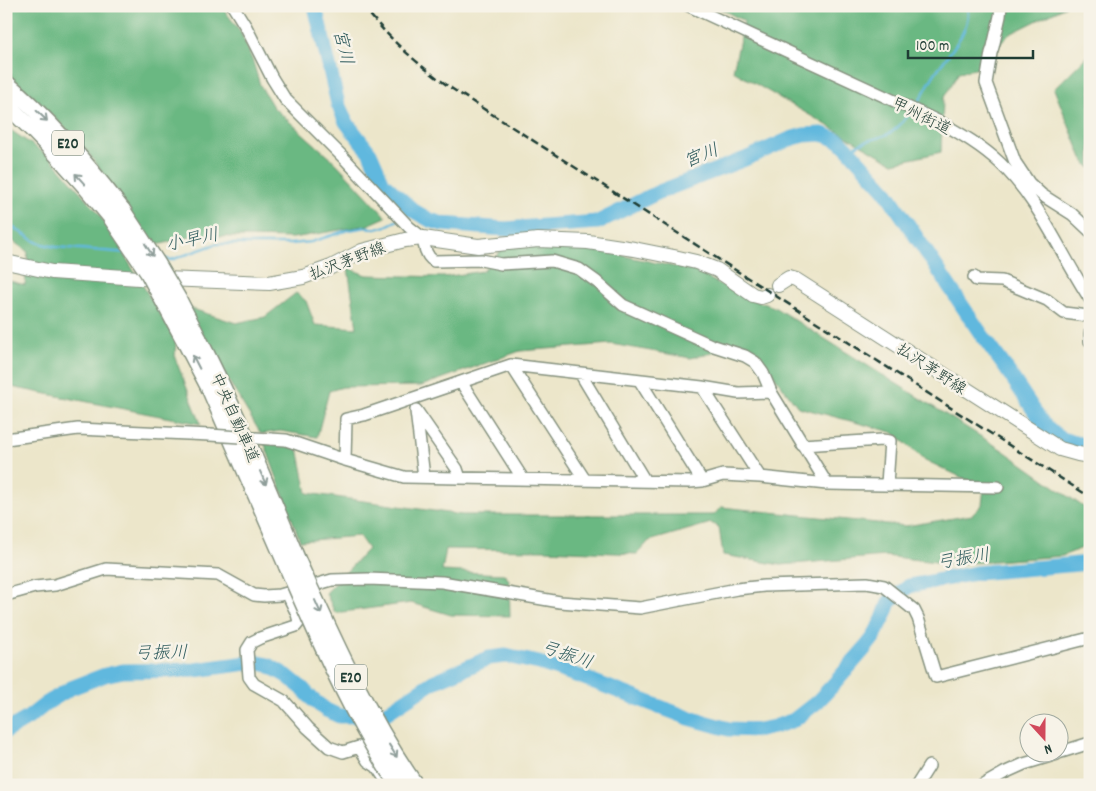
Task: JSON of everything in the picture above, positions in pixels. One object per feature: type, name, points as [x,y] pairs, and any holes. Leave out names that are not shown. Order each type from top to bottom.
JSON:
[{"type":"highway","name":"中央自動車道","points":[[6,82],[49,123],[100,180],[148,272],[222,383],[273,501],[292,564],[347,698],[398,785]]},
{"type":"highway","name":"中央自動車道","points":[[6,104],[38,134],[89,189],[116,213]]},
{"type":"highway","name":"中央自動車道","points":[[292,564],[382,733],[415,785]]},
{"type":"main road","name":"払沢茅野線","points":[[6,262],[52,272],[139,278],[269,283],[303,277],[331,268],[362,252],[405,240],[423,238],[478,246],[538,240],[588,242],[696,262],[718,270],[753,295],[761,297],[767,295]]},
{"type":"main road","name":"払沢茅野線","points":[[778,285],[789,278],[796,280],[1060,448],[1090,456]]},
{"type":"street","points":[[233,6],[285,99],[423,238],[424,247],[430,258],[434,261],[481,260],[501,264],[552,261],[579,269],[623,306],[711,345],[745,356],[755,362],[763,373],[771,392],[827,484]]},
{"type":"street","name":"甲州街道","points":[[690,6],[940,122],[976,143],[1038,199],[1090,299]]},
{"type":"street","points":[[1001,6],[986,83],[1015,162],[1038,199],[1072,214],[1090,231]]},
{"type":"street","points":[[974,277],[976,280],[1002,281],[1047,300],[1064,314],[1088,316],[1090,318]]},
{"type":"street","points":[[1090,333],[1090,341]]},
{"type":"street","points":[[345,460],[346,419],[364,415],[511,365],[738,393],[771,392]]},
{"type":"street","points":[[511,365],[585,480]]},
{"type":"street","points":[[580,373],[645,482]]},
{"type":"street","points":[[640,381],[702,481]]},
{"type":"street","points":[[461,382],[523,479]]},
{"type":"street","points":[[702,388],[760,477]]},
{"type":"street","points":[[411,398],[416,410],[457,469],[460,478]]},
{"type":"street","points":[[416,410],[424,477]]},
{"type":"street","points":[[6,439],[78,429],[286,440],[404,477],[690,482],[702,481],[723,474],[827,484],[998,487]]},
{"type":"street","points":[[802,445],[890,441],[887,484]]},
{"type":"street","points":[[6,595],[35,587],[55,585],[106,569],[218,575],[254,594],[280,595],[332,580],[368,579],[442,582],[560,602],[640,608],[737,589],[764,586],[867,582],[884,586],[914,610],[936,677],[1090,638]]},
{"type":"street","points":[[287,593],[299,622],[296,626],[252,642],[248,650],[249,677],[254,684],[284,701],[308,728],[329,747],[343,752],[359,747],[368,761],[377,767],[389,785]]},
{"type":"street","points":[[1068,750],[1090,743]]},
{"type":"street","points":[[983,785],[1024,764]]},
{"type":"street","points":[[917,785],[929,766]]},
{"type":"green space","points":[[6,6],[221,6],[240,31],[260,85],[273,107],[336,163],[386,217],[368,225],[293,238],[194,236],[161,244],[120,248],[176,340],[175,358],[201,424],[6,386],[6,280],[25,285],[28,252],[6,236],[6,127],[50,157],[97,211],[106,225],[131,212],[81,143],[6,72]]},
{"type":"green space","points":[[715,6],[1066,6],[1008,35],[980,68],[959,72],[943,99],[941,152],[893,163],[733,71],[744,21]]},
{"type":"green space","points":[[1090,53],[1090,168],[1082,158],[1054,89]]},
{"type":"green space","points":[[504,247],[590,247],[694,271],[743,296],[774,307],[1004,451],[1085,508],[1090,516],[1090,545],[1062,556],[953,564],[885,556],[781,565],[723,555],[719,527],[711,523],[649,541],[637,554],[546,550],[446,549],[442,571],[504,574],[509,580],[510,616],[451,615],[411,603],[335,613],[326,593],[368,549],[359,536],[300,541],[264,442],[298,448],[307,493],[462,515],[714,515],[721,507],[906,526],[972,515],[982,505],[984,488],[925,460],[892,432],[798,407],[758,355],[737,345],[691,358],[611,344],[520,351],[421,386],[343,387],[329,391],[317,437],[280,431],[261,434],[183,306],[236,323],[265,317],[296,293],[306,301],[315,325],[357,328],[348,268],[366,275],[444,277],[483,271]]},
{"type":"waterway","name":"宮川","points":[[315,6],[338,104],[346,122],[370,153],[383,183],[414,211],[430,220],[443,224],[505,229],[598,222],[659,192],[745,159],[790,139],[804,135],[822,134],[840,141],[885,190],[1043,424],[1060,438],[1090,446]]},
{"type":"waterway","points":[[915,107],[959,40],[967,23],[967,6]]},
{"type":"waterway","points":[[849,150],[859,144],[890,133],[910,113]]},
{"type":"waterway","name":"小早川","points":[[403,217],[414,211]]},
{"type":"waterway","name":"小早川","points":[[161,258],[171,260],[216,244],[290,244],[311,242],[348,230],[384,227],[398,220]]},
{"type":"waterway","name":"小早川","points":[[6,223],[38,243],[56,247],[128,253]]},
{"type":"waterway","name":"弓振川","points":[[6,731],[71,688],[105,675],[123,671],[195,670],[255,662],[268,665],[287,676],[313,700],[326,710],[339,716],[383,715],[433,682],[489,658],[506,656],[539,663],[584,678],[689,718],[729,729],[759,730],[794,720],[817,702],[873,638],[889,602],[909,586],[976,573],[1090,563]]},
{"type":"railway","points":[[363,6],[404,50],[451,88],[1090,497]]}]
